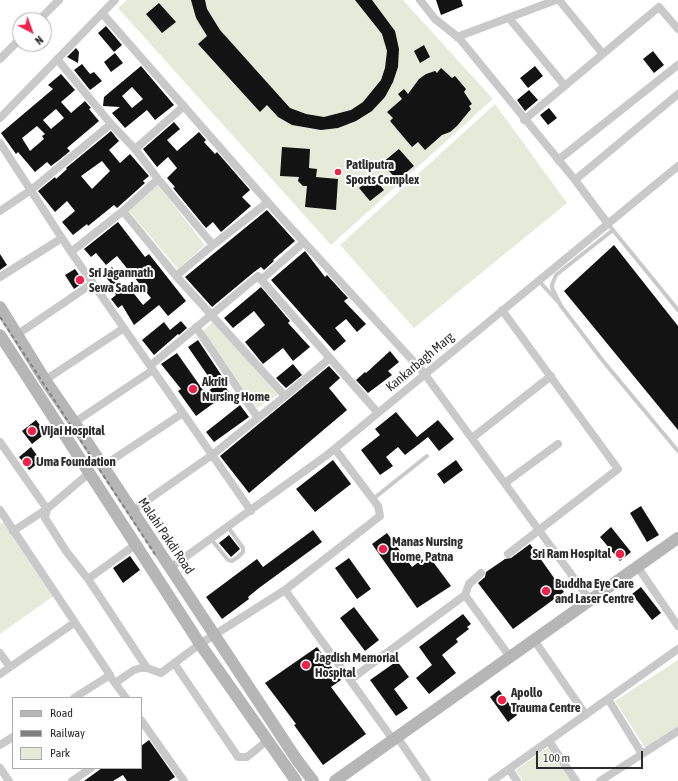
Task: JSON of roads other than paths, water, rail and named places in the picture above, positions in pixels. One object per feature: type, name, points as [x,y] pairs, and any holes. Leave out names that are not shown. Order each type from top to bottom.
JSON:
[{"type":"main road","name":"Malahi Pakdi Road","points":[[0,308],[18,334],[45,380],[75,422],[214,636],[312,780]]},
{"type":"main road","points":[[0,335],[88,474],[200,644],[296,781]]},
{"type":"main road","points":[[335,781],[678,538]]},
{"type":"street","points":[[47,12],[59,0]]},
{"type":"street","points":[[0,118],[115,0]]},
{"type":"street","points":[[420,0],[435,19],[457,37],[575,180],[610,227]]},
{"type":"street","points":[[457,37],[558,0],[603,54]]},
{"type":"street","points":[[524,120],[603,54],[658,4],[678,29]]},
{"type":"street","points":[[102,13],[268,202],[424,374],[590,600]]},
{"type":"street","points":[[509,18],[565,86]]},
{"type":"street","points":[[0,59],[12,47]]},
{"type":"street","points":[[57,60],[111,124],[135,149],[213,245]]},
{"type":"street","points":[[558,160],[678,65]]},
{"type":"street","points":[[575,180],[678,94]]},
{"type":"street","points":[[135,149],[184,106]]},
{"type":"street","points":[[0,211],[31,190],[111,124]]},
{"type":"street","points":[[0,143],[71,252],[251,511]]},
{"type":"street","name":"Kankarbagh Marg","points":[[170,568],[251,511],[334,449],[538,280],[610,227],[678,166]]},
{"type":"street","points":[[71,252],[123,211],[158,179]]},
{"type":"street","points":[[176,276],[268,202]]},
{"type":"street","points":[[123,211],[176,276],[285,396]]},
{"type":"street","points":[[0,277],[62,238]]},
{"type":"street","points":[[261,280],[304,242]]},
{"type":"street","points":[[75,422],[152,368],[196,327],[258,276],[378,413]]},
{"type":"street","points":[[18,334],[93,284]]},
{"type":"street","points":[[502,310],[618,469],[508,554]]},
{"type":"street","points":[[196,327],[258,418]]},
{"type":"street","points":[[45,380],[124,328]]},
{"type":"street","points":[[132,511],[212,455],[330,358]]},
{"type":"street","points":[[472,438],[551,376]]},
{"type":"street","points":[[103,466],[183,413]]},
{"type":"street","points":[[0,442],[47,509],[45,518],[66,551],[88,578],[146,668]]},
{"type":"street","points":[[504,483],[558,444]]},
{"type":"street","points":[[115,683],[134,670],[146,668],[160,673],[200,644],[285,590],[380,516],[380,510],[334,449]]},
{"type":"street","points":[[13,531],[47,509],[88,474]]},
{"type":"street","points":[[0,510],[74,623],[125,697]]},
{"type":"street","points":[[88,578],[135,545]]},
{"type":"street","points":[[637,566],[678,626]]},
{"type":"street","points":[[350,680],[465,595],[469,584],[481,572]]},
{"type":"street","points":[[285,590],[350,680],[427,781]]},
{"type":"street","points":[[465,595],[510,657]]},
{"type":"street","points":[[0,674],[74,623]]},
{"type":"street","points":[[534,640],[586,715]]},
{"type":"street","points":[[492,781],[678,649]]},
{"type":"street","points":[[0,653],[10,667]]},
{"type":"street","points":[[174,663],[238,757],[247,757],[268,740]]},
{"type":"street","points":[[76,697],[110,675]]},
{"type":"street","points":[[608,699],[642,754]]},
{"type":"street","points":[[144,731],[184,781]]},
{"type":"street","points":[[600,781],[678,731]]},
{"type":"street","points":[[0,746],[12,738]]},
{"type":"street","points":[[549,741],[576,781]]},
{"type":"street","points":[[0,768],[9,781]]},
{"type":"street","points":[[72,781],[90,769]]},
{"type":"street","points":[[509,769],[518,781]]},
{"type":"lane","points":[[561,306],[552,288],[556,276],[610,227],[678,310]]},
{"type":"lane","points":[[538,280],[561,306],[603,361],[678,451]]},
{"type":"lane","points":[[372,499],[427,456]]},
{"type":"lane","points":[[212,539],[228,560],[232,561],[238,557],[243,552],[243,548],[228,527]]},
{"type":"railway","points":[[0,317],[156,556]]},
{"type":"place","name":"Patliputra Sports Complex","points":[[338,172]]},
{"type":"place","name":"Sri Jagannath Sewa Sadan","points":[[80,280]]},
{"type":"place","name":"Akriti Nursing Home","points":[[193,389]]},
{"type":"place","name":"Vijai Hospital","points":[[32,431]]},
{"type":"place","name":"Uma Foundation","points":[[27,462]]},
{"type":"place","name":"Manas Nursing Home, Patna","points":[[383,549]]},
{"type":"place","name":"Sri Ram Hospital","points":[[620,554]]},
{"type":"place","name":"Buddha Eye Care and Laser Centre","points":[[546,591]]},
{"type":"place","name":"Jagdish Memorial Hospital","points":[[306,665]]},
{"type":"place","name":"Apollo Trauma Centre","points":[[502,700]]}]
